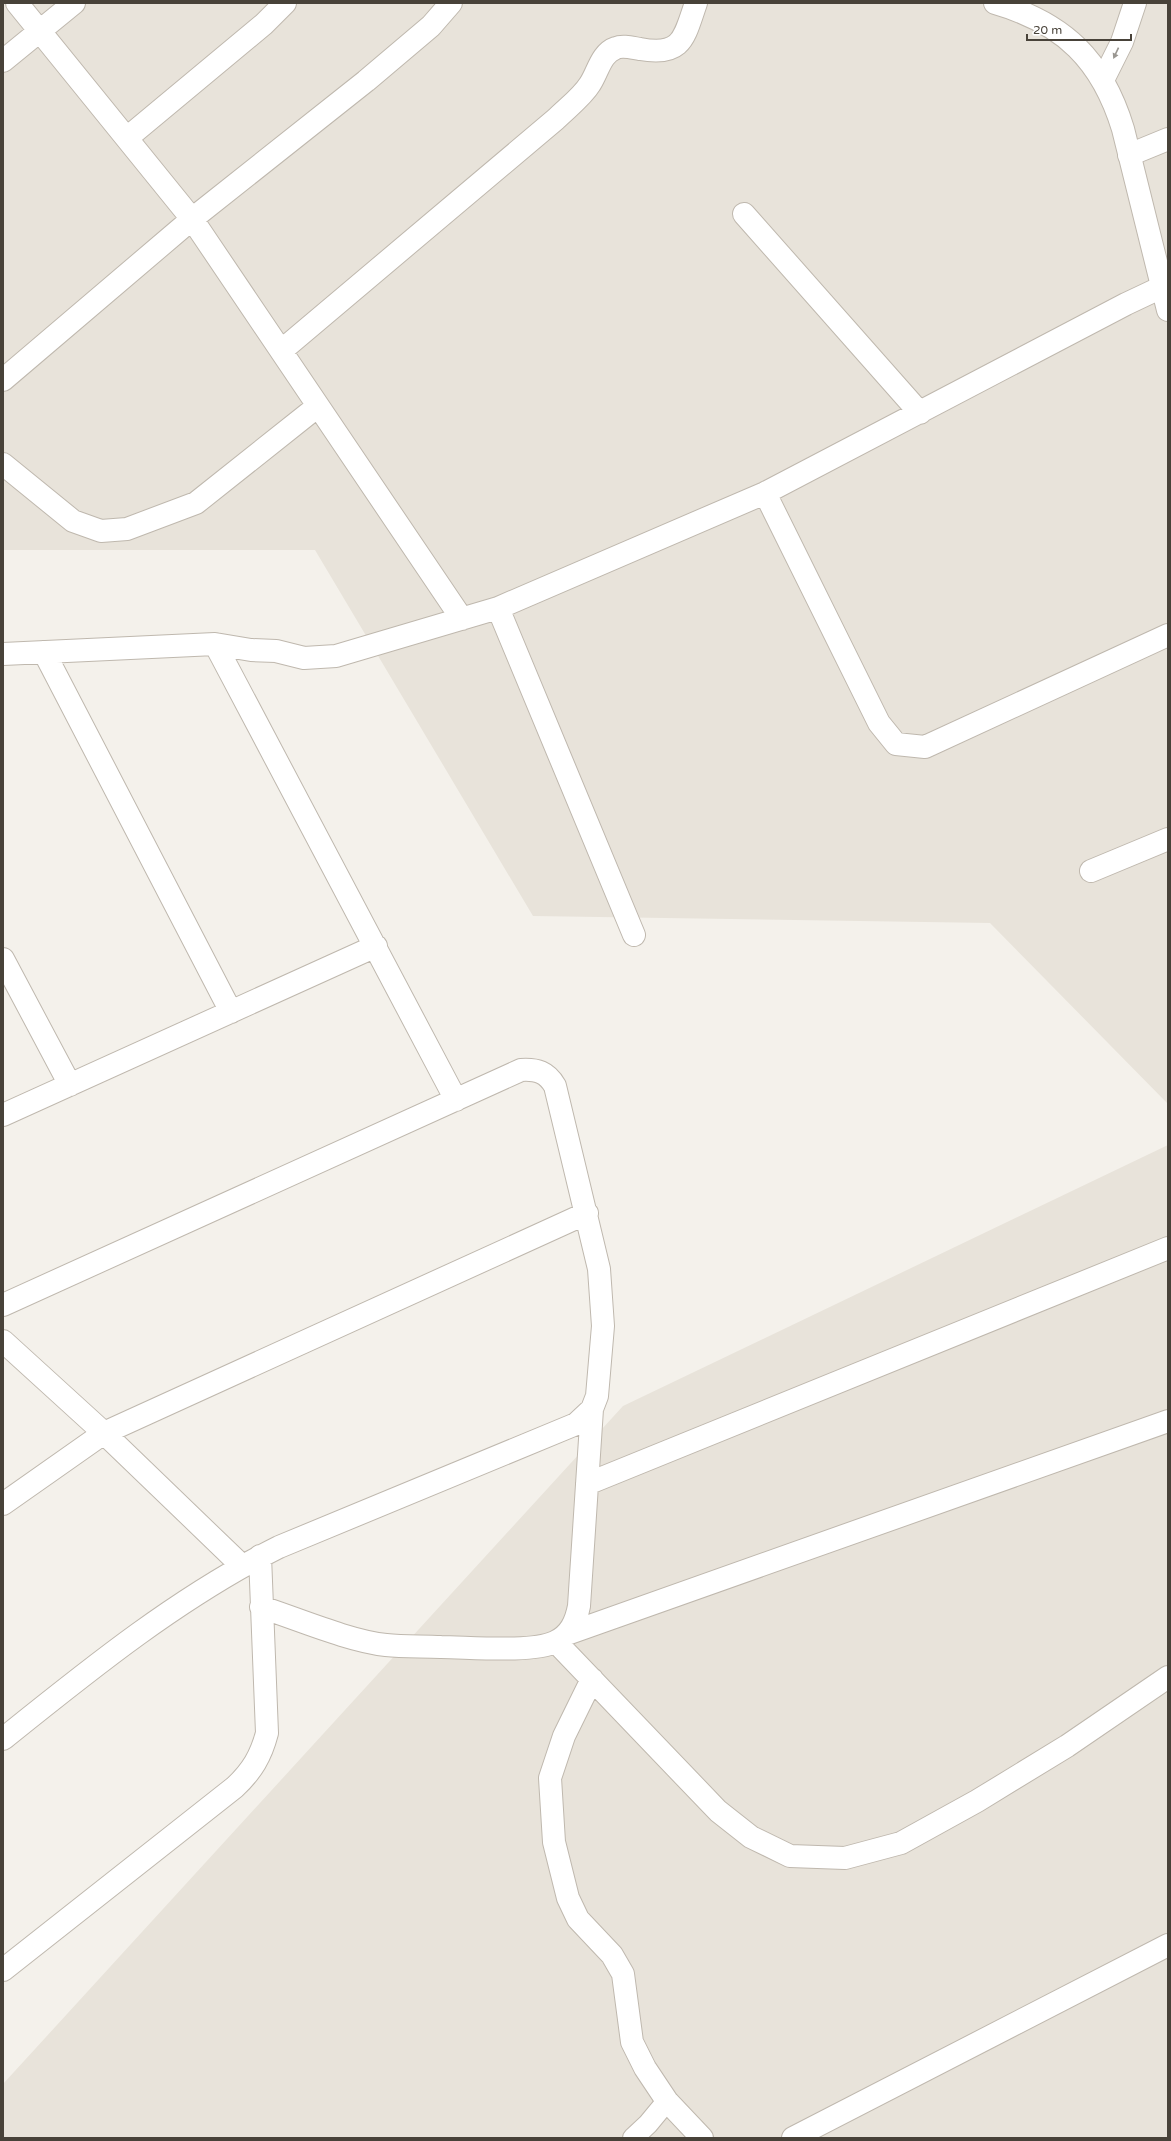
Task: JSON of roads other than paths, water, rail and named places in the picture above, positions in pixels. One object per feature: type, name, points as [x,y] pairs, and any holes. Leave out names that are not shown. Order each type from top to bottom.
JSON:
[{"type":"street","points":[[17,3],[192,219],[462,619]]},
{"type":"street","points":[[3,61],[74,3]]},
{"type":"street","points":[[127,138],[264,24],[284,3]]},
{"type":"street","points":[[3,380],[192,219],[366,81],[431,26],[451,3]]},
{"type":"street","points":[[281,350],[556,119],[590,85],[605,55],[616,48],[624,47],[654,52],[669,49],[682,42],[696,3]]},
{"type":"street","points":[[995,3],[1034,17],[1061,33],[1084,55],[1104,80],[1115,104],[1130,155],[1168,310]]},
{"type":"street","points":[[1104,80],[1122,42],[1135,3]]},
{"type":"street","points":[[1130,155],[1168,139]]},
{"type":"street","points":[[744,214],[920,413]]},
{"type":"street","points":[[3,654],[215,644],[251,650],[276,651],[304,658],[336,656],[498,608],[765,493],[1126,304],[1162,287]]},
{"type":"street","points":[[3,464],[73,521],[101,530],[126,529],[196,503],[318,406]]},
{"type":"street","points":[[765,493],[879,723],[896,744],[925,747],[1168,635]]},
{"type":"street","points":[[498,608],[634,935]]},
{"type":"street","points":[[215,644],[376,946],[456,1100]]},
{"type":"street","points":[[44,652],[231,1012]]},
{"type":"street","points":[[1091,871],[1168,839]]},
{"type":"street","points":[[3,1115],[376,946]]},
{"type":"street","points":[[3,959],[70,1085]]},
{"type":"street","points":[[3,1305],[521,1070],[532,1069],[544,1072],[551,1078],[556,1086],[587,1213],[599,1269],[603,1326],[597,1396],[592,1409],[579,1606],[573,1626],[561,1638]]},
{"type":"street","points":[[3,1504],[104,1433],[587,1213]]},
{"type":"street","points":[[587,1484],[1168,1248]]},
{"type":"street","points":[[3,1341],[104,1433],[250,1561],[262,1607],[267,1733],[262,1752],[256,1765],[235,1787],[3,1970]]},
{"type":"street","points":[[3,1739],[203,1588],[250,1561],[279,1546],[576,1424],[592,1409]]},
{"type":"street","points":[[262,1607],[348,1636],[386,1645],[508,1648],[544,1646],[561,1638],[1168,1421]]},
{"type":"street","points":[[561,1638],[592,1679],[718,1811],[751,1837],[790,1856],[845,1858],[901,1843],[977,1800],[1067,1746],[1168,1677]]},
{"type":"street","points":[[592,1679],[564,1736],[550,1778],[554,1842],[568,1898],[578,1919],[612,1955],[623,1974],[632,2042],[645,2068],[667,2101],[702,2138]]},
{"type":"street","points":[[793,2138],[1168,1945]]},
{"type":"lane","points":[[633,2138],[648,2124],[667,2101]]}]
